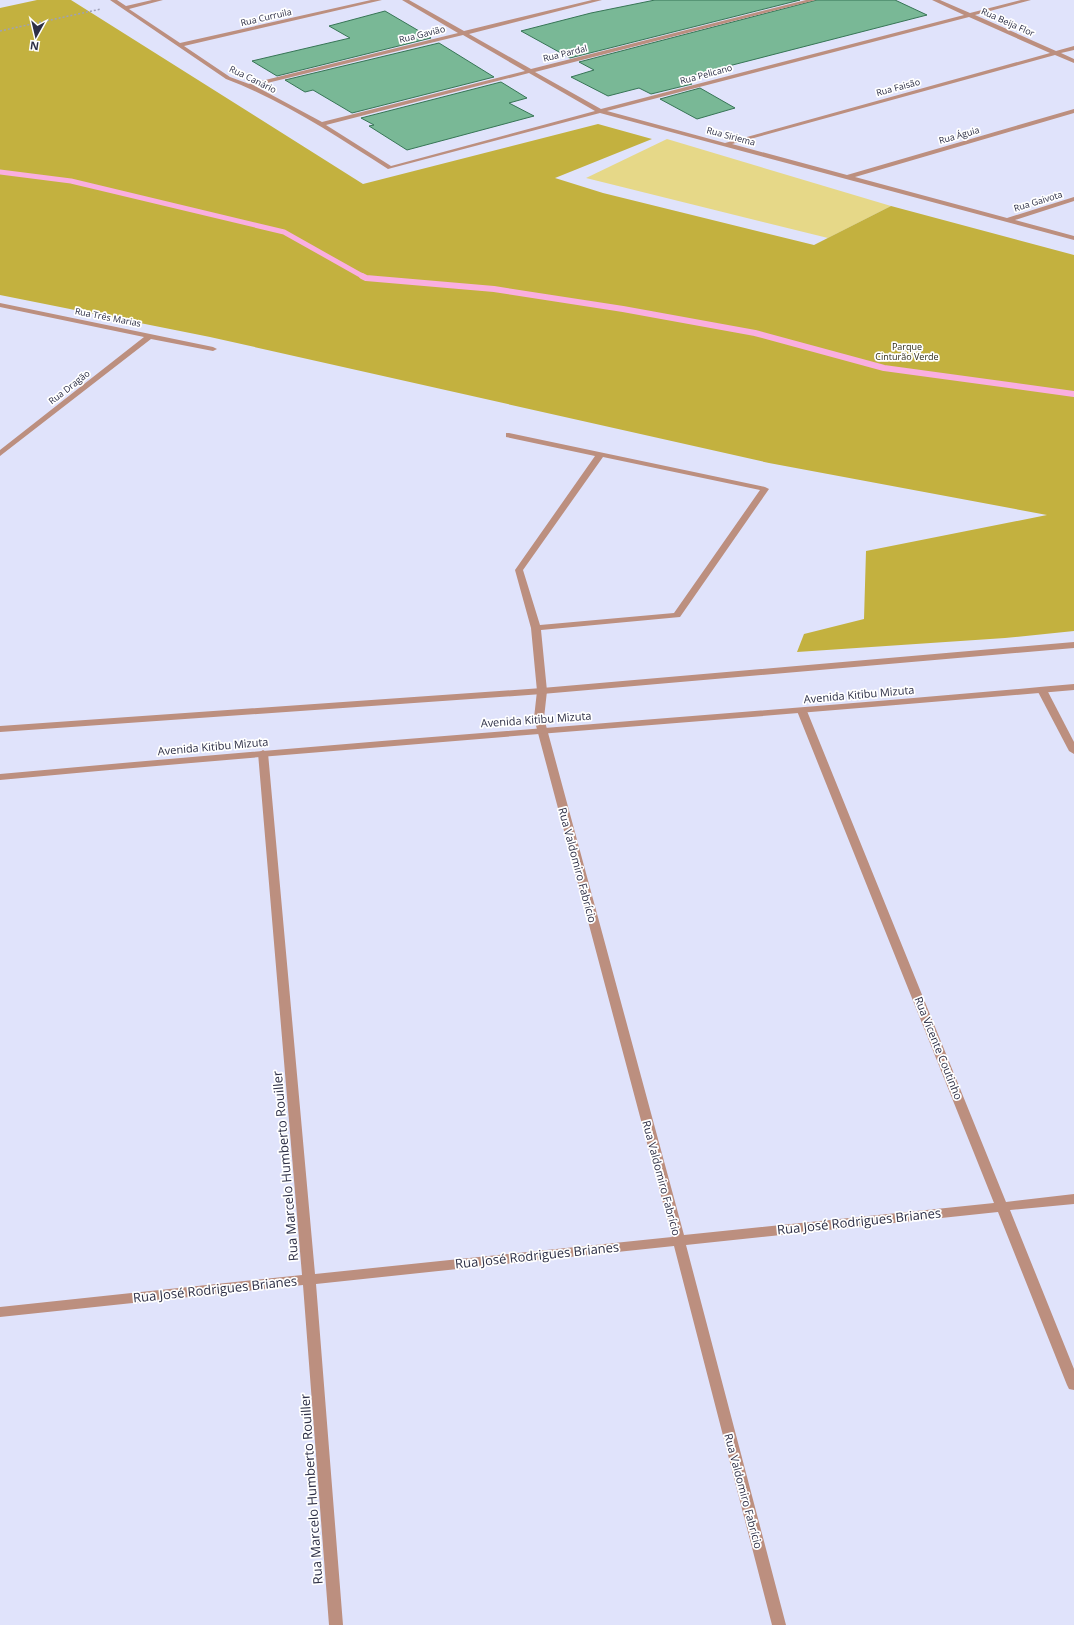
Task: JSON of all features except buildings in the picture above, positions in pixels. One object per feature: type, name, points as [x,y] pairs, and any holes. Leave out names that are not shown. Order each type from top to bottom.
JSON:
[{"type":"street","name":"Rua Canário","points":[[113,0],[228,78],[249,86],[321,124],[390,168]]},
{"type":"street","points":[[124,8],[160,0]]},
{"type":"street","name":"Rua Curruila","points":[[179,45],[379,0]]},
{"type":"street","name":"Rua Siriema","points":[[406,0],[600,111],[1074,238]]},
{"type":"street","name":"Rua Gavião","points":[[249,86],[600,0]]},
{"type":"street","name":"Rua Pardal","points":[[321,124],[530,70],[813,0]]},
{"type":"street","name":"Rua Beija Flor","points":[[935,0],[1074,61]]},
{"type":"street","name":"Rua Pelicano","points":[[390,168],[600,111],[1028,0]]},
{"type":"street","name":"Rua Faisão","points":[[726,144],[1074,48]]},
{"type":"street","name":"Rua Águia","points":[[848,177],[1074,111]]},
{"type":"street","name":"Rua Gaivota","points":[[1008,220],[1074,199]]},
{"type":"street","name":"Rua Três Marias","points":[[0,306],[213,349]]},
{"type":"street","name":"Rua Dragão","points":[[0,454],[150,336]]},
{"type":"street","points":[[509,435],[765,489],[677,615],[536,628]]},
{"type":"street","name":"Rua Valdomiro Fabrício","points":[[600,455],[519,570],[536,628],[542,691],[539,718],[679,1240],[779,1625]]},
{"type":"street","points":[[0,729],[542,691],[1074,645]]},
{"type":"street","name":"Avenida Kitibu Mizuta","points":[[0,777],[263,753],[802,711],[1074,687]]},
{"type":"street","points":[[1042,690],[1074,751]]},
{"type":"street","name":"Rua Vicente Coutinho","points":[[802,711],[1074,1385]]},
{"type":"street","name":"Rua Marcelo Humberto Rouiller","points":[[263,753],[309,1279],[336,1625]]},
{"type":"street","name":"Rua José Rodrigues Brianes","points":[[0,1312],[1074,1199]]},
{"type":"shaded area","points":[[667,139],[891,206],[828,238],[586,178]]},
{"type":"green space","name":"Parque Cinturão Verde","points":[[37,0],[71,0],[363,184],[598,124],[652,139],[555,178],[603,193],[814,245],[891,206],[1074,255],[1074,631],[1005,638],[797,652],[804,634],[864,619],[866,551],[1047,515],[769,463],[210,337],[0,295],[0,8]]},
{"type":"waterway","points":[[0,172],[71,181],[284,232],[364,277]]},
{"type":"waterway","points":[[364,277],[494,289],[623,309],[755,333],[884,368],[1074,394]]}]
